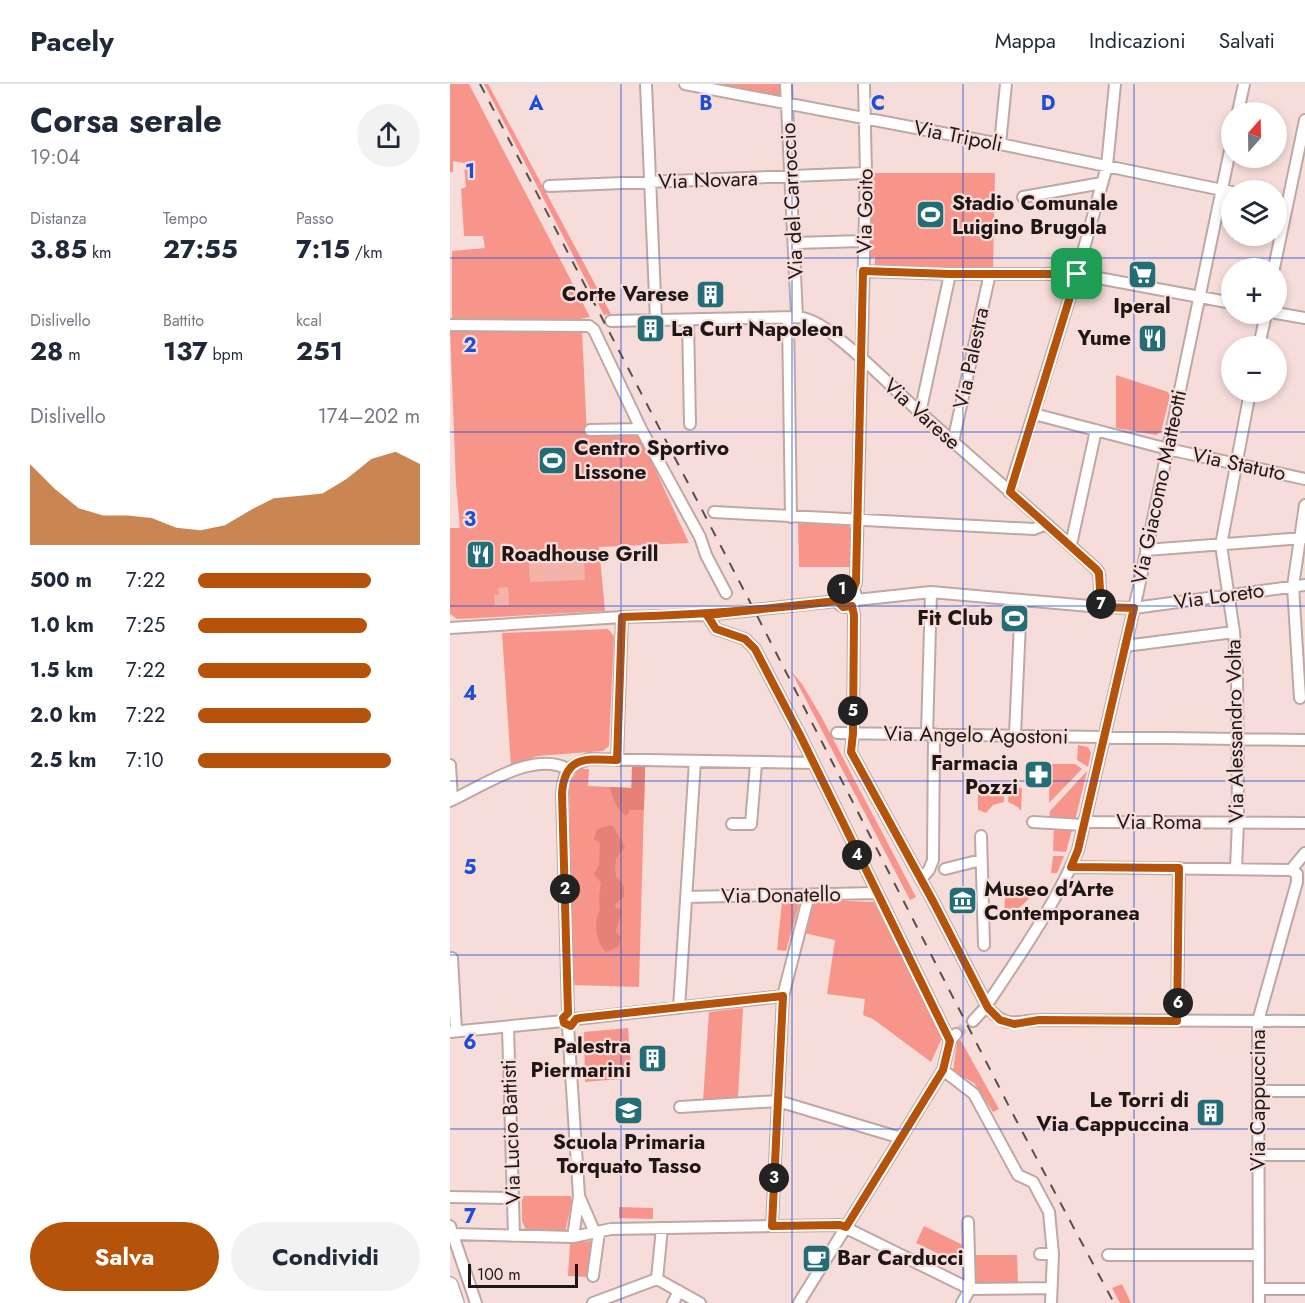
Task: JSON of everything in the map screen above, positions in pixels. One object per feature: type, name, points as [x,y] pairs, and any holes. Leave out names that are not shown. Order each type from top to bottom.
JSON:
[{"type":"highway","points":[[450,1284],[456,1303]]},
{"type":"street","points":[[646,84],[656,320]]},
{"type":"street","name":"Via Tripoli","points":[[685,84],[1000,144],[1221,190]]},
{"type":"street","name":"Via del Carroccio","points":[[786,84],[794,243],[791,517]]},
{"type":"street","name":"Via Goito","points":[[864,84],[866,173],[851,752],[987,1006]]},
{"type":"street","points":[[1000,144],[1006,84]]},
{"type":"street","points":[[1010,492],[1077,274],[1107,166],[1115,84]]},
{"type":"street","points":[[1240,102],[1244,84]]},
{"type":"street","points":[[1287,184],[1305,120]]},
{"type":"street","name":"Via Novara","points":[[549,186],[866,173]]},
{"type":"street","points":[[1023,197],[1102,183]]},
{"type":"street","name":"Via Giacomo Matteotti","points":[[973,1021],[987,1006],[1071,867],[1078,850],[1221,211]]},
{"type":"street","points":[[794,243],[864,242]]},
{"type":"street","points":[[863,271],[1077,274],[1221,301]]},
{"type":"street","name":"Via Palestra","points":[[953,442],[990,273]]},
{"type":"street","points":[[920,413],[950,274]]},
{"type":"street","points":[[1176,292],[1190,304],[1196,315]]},
{"type":"street","points":[[1287,314],[1305,318]]},
{"type":"street","name":"Via Varese","points":[[611,321],[806,318],[825,329],[861,358],[1099,573],[1101,607]]},
{"type":"street","points":[[688,320],[690,424]]},
{"type":"street","points":[[450,325],[589,326],[594,330],[641,429],[700,537],[706,555],[726,592]]},
{"type":"street","name":"Via Alessandro Volta","points":[[1236,868],[1238,738],[1234,632],[1221,544],[1248,402]]},
{"type":"street","name":"Via Statuto","points":[[1034,414],[1167,449],[1305,479]]},
{"type":"street","points":[[590,430],[641,429]]},
{"type":"street","points":[[1068,543],[1072,540],[1096,430]]},
{"type":"street","points":[[1300,698],[1293,586],[1303,538],[1305,505]]},
{"type":"street","points":[[714,512],[1034,529],[1046,524]]},
{"type":"street","points":[[1146,550],[1303,538]]},
{"type":"street","name":"Via Loreto","points":[[854,598],[931,592],[1134,608],[1305,585]]},
{"type":"street","points":[[848,587],[854,598],[843,607],[837,601],[837,595],[840,590],[848,587]]},
{"type":"street","points":[[921,879],[929,870],[933,860],[931,592]]},
{"type":"street","points":[[1015,735],[1021,600]]},
{"type":"street","points":[[450,628],[622,617],[707,615],[837,601]]},
{"type":"street","points":[[707,615],[716,629],[745,639],[755,649],[876,893],[953,1037],[943,1070],[799,1303]]},
{"type":"street","points":[[617,760],[622,617]]},
{"type":"street","points":[[1125,646],[1234,632]]},
{"type":"street","name":"Via Angelo Agostoni","points":[[837,733],[1305,740]]},
{"type":"street","name":"Via Angelo Agostoni","points":[[1080,736],[1099,755]]},
{"type":"street","points":[[573,1237],[579,1196],[569,1020],[562,793],[568,769],[589,759],[813,764]]},
{"type":"street","points":[[679,1008],[695,761]]},
{"type":"street","points":[[450,765],[451,800],[525,766],[542,762],[560,764],[568,769]]},
{"type":"street","points":[[732,824],[751,824],[756,764]]},
{"type":"street","name":"Via Roma","points":[[1033,822],[1305,823]]},
{"type":"street","points":[[981,836],[984,945]]},
{"type":"street","points":[[1071,867],[1291,870],[1305,853]]},
{"type":"street","points":[[945,869],[981,860]]},
{"type":"street","points":[[1177,1021],[1179,868]]},
{"type":"street","name":"Via Cappuccina","points":[[1259,1303],[1257,1021],[1300,895],[1297,874],[1291,870]]},
{"type":"street","name":"Via Donatello","points":[[687,897],[876,893]]},
{"type":"street","points":[[772,1226],[783,996],[809,895]]},
{"type":"street","points":[[452,958],[453,1032],[783,996]]},
{"type":"street","points":[[987,1006],[1000,1020],[1008,1023],[1039,1020],[1305,1021]]},
{"type":"street","name":"Via Lucio Battisti","points":[[508,1027],[514,1236]]},
{"type":"street","points":[[943,1070],[974,1094],[1018,1175],[1033,1182],[1049,1212],[1053,1254],[1051,1303]]},
{"type":"street","points":[[1258,1091],[1305,1091]]},
{"type":"street","points":[[680,1107],[778,1101],[901,1138]]},
{"type":"street","points":[[1259,1155],[1305,1155]]},
{"type":"street","points":[[579,1196],[597,1232],[593,1276]]},
{"type":"street","points":[[450,1197],[514,1198]]},
{"type":"street","points":[[962,1303],[970,1289],[968,1222]]},
{"type":"street","points":[[476,1303],[451,1230],[514,1236],[573,1237],[611,1229],[840,1225],[970,1289],[1051,1288]]},
{"type":"street","points":[[657,1279],[662,1228]]},
{"type":"street","points":[[1040,1254],[1053,1254]]},
{"type":"street","points":[[1108,1255],[1257,1255]]},
{"type":"street","points":[[593,1303],[657,1279],[700,1303]]},
{"type":"street","points":[[1259,1289],[1305,1288]]},
{"type":"street","points":[[673,1303],[680,1291]]},
{"type":"shaded area","points":[[450,84],[469,84],[590,317],[574,320],[452,320],[452,251],[485,248],[483,236],[464,236],[461,189],[466,187],[464,163],[453,161],[453,172],[450,172]]},
{"type":"shaded area","points":[[484,84],[488,84],[611,314],[604,315]]},
{"type":"shaded area","points":[[720,84],[781,84],[782,92],[777,97]]},
{"type":"shaded area","name":"Stadio Comunale Luigino Brugola","points":[[871,173],[995,173],[993,269],[875,267],[875,257],[867,257]]},
{"type":"shaded area","name":"Centro Sportivo Lissone","points":[[582,330],[587,435],[639,434],[689,543],[599,547],[605,611],[457,619],[450,614],[450,528],[460,528],[450,331]]},
{"type":"shaded area","points":[[1116,375],[1168,392],[1170,396],[1161,432],[1156,435],[1116,428]]},
{"type":"shaded area","points":[[798,523],[849,526],[851,529],[851,567],[799,567]]},
{"type":"shaded area","points":[[584,560],[585,580],[530,582],[529,562]]},
{"type":"shaded area","points":[[508,587],[509,605],[495,606],[494,595],[499,595],[498,588]]},
{"type":"shaded area","points":[[608,629],[614,636],[609,746],[603,751],[537,756],[511,766],[502,633]]},
{"type":"shaded area","points":[[791,671],[802,684],[821,716],[916,897],[910,900]]},
{"type":"shaded area","points":[[1078,745],[1088,747],[1091,753],[1088,767],[1077,760]]},
{"type":"shaded area","points":[[1050,764],[1075,764],[1082,769],[1049,803]]},
{"type":"shaded area","points":[[632,767],[645,767],[639,987],[572,985],[569,782],[579,769],[589,769],[588,786],[631,788]]},
{"type":"shaded area","points":[[632,767],[645,767],[644,810],[630,810],[626,816],[617,806],[609,787],[632,788]]},
{"type":"shaded area","points":[[1087,771],[1075,821],[1049,820],[1050,811]]},
{"type":"shaded area","points":[[978,787],[1004,787],[1004,802],[993,805],[986,813],[978,810]]},
{"type":"shaded area","points":[[1009,787],[1022,788],[1021,811],[1008,802]]},
{"type":"shaded area","points":[[611,825],[625,847],[616,859],[615,868],[616,876],[624,886],[624,896],[615,905],[616,908],[622,909],[616,932],[621,937],[619,946],[607,952],[600,944],[597,932],[601,883],[594,874],[599,865],[600,843],[594,839],[597,829]]},
{"type":"shaded area","points":[[1054,826],[1073,826],[1066,852],[1053,851]]},
{"type":"shaded area","points":[[1053,856],[1064,856],[1057,873],[1051,873]]},
{"type":"shaded area","points":[[1005,894],[1028,894],[1030,898],[1004,921]]},
{"type":"shaded area","points":[[818,900],[874,902],[942,1038],[931,1062],[873,1019],[863,1015],[865,999],[827,994],[835,940],[804,933],[812,905]]},
{"type":"shaded area","points":[[800,901],[786,951],[777,950],[782,902]]},
{"type":"shaded area","points":[[743,1008],[738,1097],[703,1101],[709,1012]]},
{"type":"shaded area","points":[[628,1028],[632,1078],[585,1082],[584,1032]]},
{"type":"shaded area","points":[[960,1039],[999,1109],[993,1112],[974,1083],[953,1071],[957,1042]]},
{"type":"shaded area","points":[[522,1196],[571,1196],[572,1202],[565,1232],[527,1232],[522,1221]]},
{"type":"shaded area","points":[[619,1207],[653,1208],[653,1219],[619,1218]]},
{"type":"shaded area","points":[[924,1226],[965,1246],[965,1266],[916,1243]]},
{"type":"shaded area","points":[[593,1241],[589,1277],[568,1276],[570,1243]]},
{"type":"shaded area","points":[[972,1255],[1017,1255],[1018,1283],[974,1283]]},
{"type":"shaded area","points":[[1122,1284],[1131,1303],[1120,1303],[1112,1288]]},
{"type":"tunnel","points":[[956,1034],[973,1021]]},
{"type":"railway","points":[[480,84],[1015,1118],[1114,1303]]},
{"type":"place","name":"Stadio Comunale Luigino Brugola","points":[[931,215]]},
{"type":"place","name":"Iperal","points":[[1142,275]]},
{"type":"place","name":"Corte Varese","points":[[710,294]]},
{"type":"place","name":"La Curt Napoleon","points":[[650,329]]},
{"type":"place","name":"Yume","points":[[1152,338]]},
{"type":"place","name":"Centro Sportivo Lissone","points":[[553,460]]},
{"type":"place","name":"Roadhouse Grill","points":[[480,554]]},
{"type":"place","name":"Fit Club","points":[[1014,618]]},
{"type":"place","name":"Farmacia Pozzi","points":[[1039,775]]},
{"type":"place","name":"Museo d'Arte Contemporanea","points":[[963,901]]},
{"type":"place","name":"Palestra Piermarini","points":[[652,1058]]},
{"type":"place","name":"Scuola Primaria Torquato Tasso","points":[[629,1111]]},
{"type":"place","name":"Le Torri di Via Cappuccina","points":[[1210,1112]]},
{"type":"place","name":"Bar Carducci","points":[[816,1258]]},
{"type":"route","points":[[1077,274],[863,271],[856,582],[853,590],[848,587],[842,588],[837,595],[837,601],[788,608],[707,615],[622,617],[617,760],[589,759],[568,769],[564,778],[562,793],[568,1013],[564,1016],[563,1021],[566,1025],[571,1026],[576,1019],[580,1018],[783,996],[772,1226],[840,1225],[846,1227],[943,1070],[950,1041],[800,735],[755,649],[745,639],[716,629],[707,615],[837,601],[840,606],[852,606],[854,615],[851,752],[993,1014],[1000,1020],[1014,1024],[1028,1020],[1177,1021],[1179,868],[1071,867],[1078,850],[1102,738],[1134,608],[1101,607],[1099,573],[1096,569],[1010,492],[1077,274]]}]
